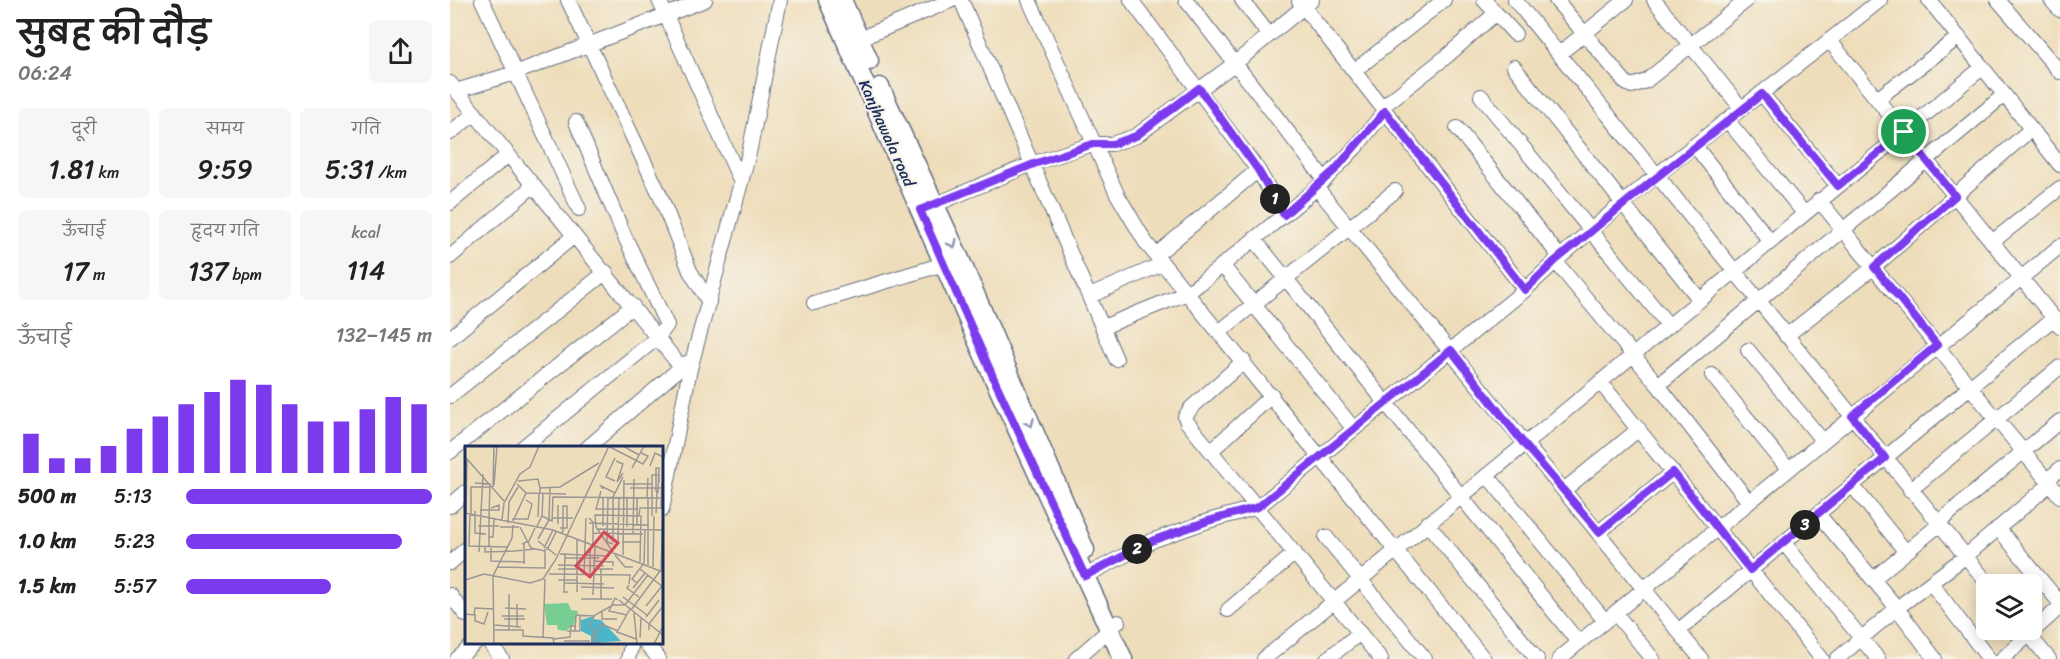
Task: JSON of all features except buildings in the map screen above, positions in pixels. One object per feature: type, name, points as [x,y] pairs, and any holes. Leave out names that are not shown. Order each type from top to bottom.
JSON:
[{"type":"main road","name":"Kanjhawala road","points":[[828,0],[927,207],[960,259],[1090,574]]},
{"type":"main road","name":"Kanjhawala road","points":[[842,0],[927,207],[944,264],[1090,574],[1113,626],[1123,659]]},
{"type":"main road","name":"Kanjhawala road","points":[[1113,626],[1135,659]]},
{"type":"street","points":[[482,0],[579,209]]},
{"type":"street","points":[[568,0],[655,185],[690,271],[709,302]]},
{"type":"street","points":[[659,0],[741,182]]},
{"type":"street","points":[[681,368],[606,272],[453,87],[515,73],[705,0]]},
{"type":"street","points":[[663,500],[667,461],[710,291],[741,182],[780,0]]},
{"type":"street","points":[[859,39],[951,0]]},
{"type":"street","points":[[961,0],[1034,164],[1116,359]]},
{"type":"street","points":[[1029,0],[1093,144],[1128,214],[1159,259],[1272,395],[1484,659]]},
{"type":"street","points":[[1131,0],[1199,88],[1258,170],[1284,215]]},
{"type":"street","points":[[1186,0],[1321,184],[1349,227],[1701,659]]},
{"type":"street","points":[[1242,0],[1269,35]]},
{"type":"street","points":[[1354,71],[1444,0]]},
{"type":"street","points":[[1484,0],[1515,34]]},
{"type":"street","points":[[1515,0],[1980,574]]},
{"type":"street","points":[[1556,0],[1626,83],[1632,86],[1646,81],[1748,0]]},
{"type":"street","points":[[1559,54],[1626,0]]},
{"type":"street","points":[[1654,0],[1742,109]]},
{"type":"street","points":[[1090,574],[1154,540],[1258,507],[1386,400],[1525,290],[1557,259],[1657,176],[1880,0]]},
{"type":"street","points":[[1929,0],[2060,165]]},
{"type":"street","points":[[1998,0],[2060,72]]},
{"type":"street","points":[[2051,0],[2060,10]]},
{"type":"street","points":[[927,207],[1034,164],[1093,144],[1113,144],[1136,136],[1234,64],[1305,2],[1354,71],[1525,290]]},
{"type":"street","points":[[1103,327],[1186,293],[1222,265],[1321,184],[1384,109],[1496,13]]},
{"type":"street","points":[[1877,99],[1959,37]]},
{"type":"street","points":[[1678,631],[1970,387],[2057,322],[1830,41]]},
{"type":"street","points":[[1515,67],[1700,300]]},
{"type":"street","points":[[1264,659],[1983,67]]},
{"type":"street","points":[[1762,94],[1838,186]]},
{"type":"street","points":[[1658,385],[1760,301],[1925,158],[2004,94]]},
{"type":"street","points":[[1481,96],[1669,326]]},
{"type":"street","points":[[450,134],[475,113]]},
{"type":"street","points":[[1727,120],[1804,213]]},
{"type":"street","points":[[523,446],[666,330],[665,319],[624,235],[576,122]]},
{"type":"street","points":[[1457,128],[1749,502]]},
{"type":"street","points":[[1786,336],[1874,267],[2031,130]]},
{"type":"street","points":[[1695,146],[1770,241]]},
{"type":"street","points":[[450,203],[508,155]]},
{"type":"street","points":[[1090,296],[1159,259],[1258,170]]},
{"type":"street","points":[[450,257],[534,185]]},
{"type":"street","points":[[1992,242],[2060,188]]},
{"type":"street","points":[[1220,332],[1395,191]]},
{"type":"street","points":[[1819,200],[2060,496]]},
{"type":"street","points":[[450,338],[574,236]]},
{"type":"street","points":[[1254,239],[1386,400],[1579,643]]},
{"type":"street","points":[[1559,659],[1937,345],[2060,246]]},
{"type":"street","points":[[814,303],[944,264]]},
{"type":"street","points":[[1222,265],[1353,428]]},
{"type":"street","points":[[450,396],[606,272]]},
{"type":"street","points":[[450,452],[633,306]]},
{"type":"street","points":[[1748,350],[1822,440]]},
{"type":"street","points":[[587,446],[693,358]]},
{"type":"street","points":[[1244,361],[1186,413],[1185,417],[1192,430],[1212,450],[1381,659]]},
{"type":"street","points":[[1910,490],[2060,367]]},
{"type":"street","points":[[1713,375],[1788,469]]},
{"type":"street","points":[[1601,383],[1822,659]]},
{"type":"street","points":[[1212,450],[1272,395]]},
{"type":"street","points":[[1873,579],[2060,421]]},
{"type":"street","points":[[1564,490],[1639,429]]},
{"type":"street","points":[[1837,659],[1966,556],[2049,482],[2060,469]]},
{"type":"street","points":[[1599,532],[1673,472]]},
{"type":"street","points":[[1487,475],[1610,617],[1653,659]]},
{"type":"street","points":[[1852,485],[1906,552]]},
{"type":"street","points":[[450,506],[465,493]]},
{"type":"street","points":[[1818,514],[1898,608],[1935,659]]},
{"type":"street","points":[[1427,523],[1537,659]]},
{"type":"street","points":[[1998,528],[2060,605],[2042,620]]},
{"type":"street","points":[[1326,537],[1425,659]]},
{"type":"street","points":[[1784,543],[1878,659]]},
{"type":"street","points":[[450,563],[465,550]]},
{"type":"street","points":[[1228,610],[1295,553]]},
{"type":"street","points":[[1931,583],[1989,659]]},
{"type":"street","points":[[452,603],[465,614]]},
{"type":"street","points":[[1076,659],[1113,626]]},
{"type":"street","points":[[1327,659],[1360,633]]},
{"type":"street","points":[[2002,659],[2020,640]]},
{"type":"street","points":[[2034,640],[2049,659]]},
{"type":"street","points":[[456,659],[474,644]]},
{"type":"street","points":[[628,659],[632,644]]},
{"type":"street","points":[[647,644],[659,659]]},
{"type":"route","points":[[1199,88],[1258,170],[1284,215],[1335,170],[1385,111],[1525,290],[1591,231],[1762,94],[1838,186],[1904,132],[1955,196],[1874,267],[1937,345],[1852,416],[1885,458],[1750,570],[1673,472],[1599,532],[1524,444],[1451,350],[1386,400],[1258,507],[1154,540],[1085,576],[994,379],[920,210],[1034,164],[1093,144],[1113,144],[1136,136],[1199,88]]}]
